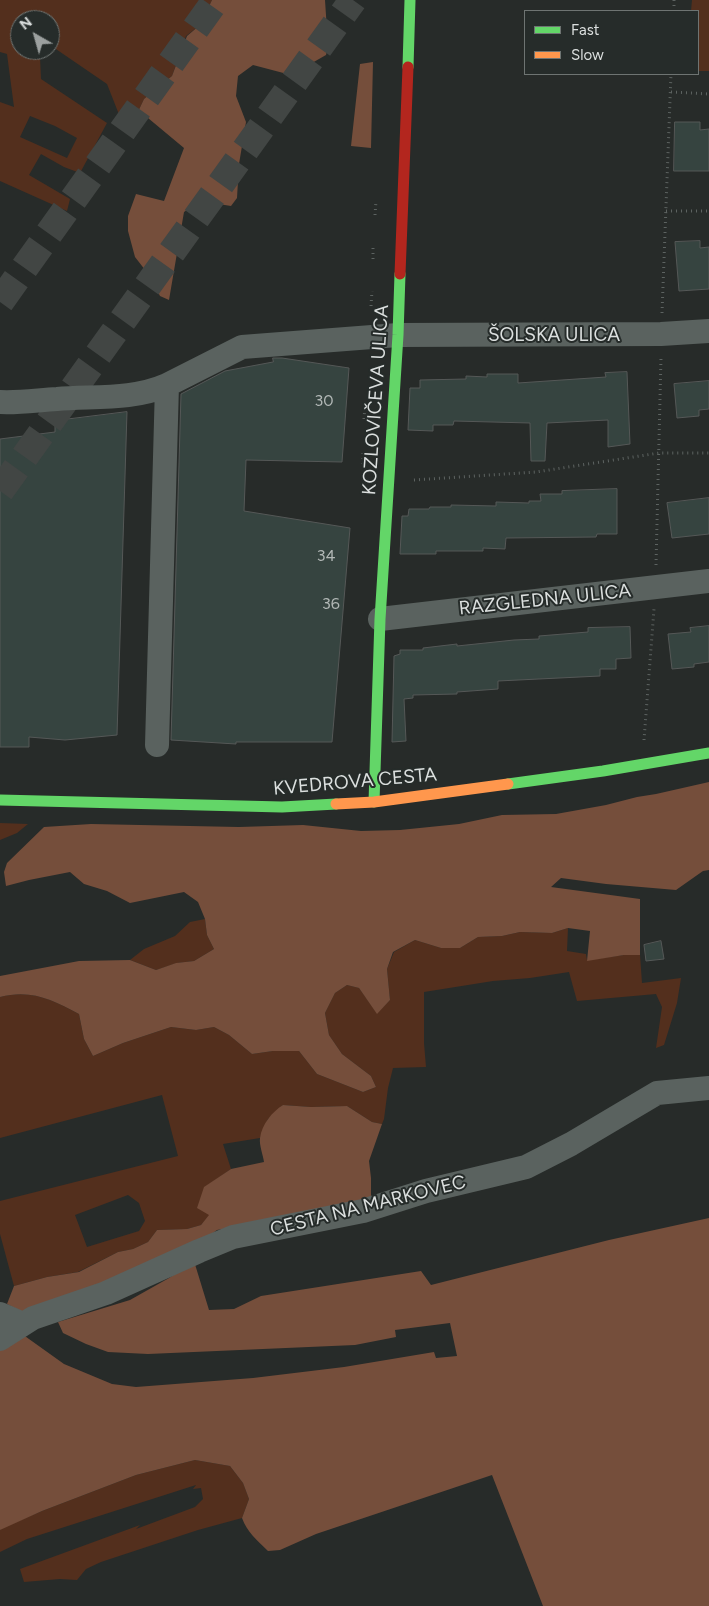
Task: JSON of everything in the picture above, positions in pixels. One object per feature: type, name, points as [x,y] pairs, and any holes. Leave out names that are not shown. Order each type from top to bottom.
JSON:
[{"type":"street","name":"KOZLOVIČEVA ULICA","points":[[374,802],[380,619],[398,335],[410,0]]},
{"type":"street","name":"ŠOLSKA ULICA","points":[[0,402],[17,403],[134,395],[156,390],[242,347],[398,335],[662,334],[709,331]]},
{"type":"street","points":[[157,745],[167,385]]},
{"type":"street","name":"RAZGLEDNA ULICA","points":[[380,619],[709,581]]},
{"type":"street","name":"KVEDROVA CESTA","points":[[0,800],[282,807],[374,802],[603,771],[709,753]]},
{"type":"street","name":"CESTA NA MARKOVEC","points":[[0,1339],[33,1318],[106,1293],[233,1237],[363,1211],[426,1191],[526,1167],[571,1144],[658,1093],[709,1088]]},
{"type":"street","points":[[0,1314],[23,1324]]},
{"type":"path","points":[[644,742],[656,588],[671,75]]},
{"type":"path","points":[[671,92],[709,94]]},
{"type":"path","points":[[375,216],[376,201]]},
{"type":"path","points":[[666,211],[709,211]]},
{"type":"path","points":[[373,246],[373,259]]},
{"type":"path","points":[[371,306],[372,290]]},
{"type":"path","points":[[364,419],[365,406]]},
{"type":"path","points":[[363,452],[363,464]]},
{"type":"path","points":[[388,482],[536,472],[659,453],[709,453]]},
{"type":"shaded area","points":[[0,0],[212,0],[200,25],[186,36],[172,76],[144,99],[135,118],[120,117],[107,84],[60,52],[60,10],[10,10],[10,60],[40,60],[41,79],[107,123],[80,173],[64,167],[41,154],[29,175],[70,199],[67,211],[0,181],[0,102],[14,107],[7,54],[0,52]],"holes":[[[30,116],[55,126],[77,138],[67,158],[20,137]]]},
{"type":"shaded area","points":[[212,0],[325,0],[328,46],[326,55],[291,75],[253,65],[238,76],[236,96],[246,122],[239,164],[237,198],[231,206],[200,201],[184,212],[169,300],[160,296],[149,275],[135,257],[128,231],[128,216],[136,194],[164,201],[184,148],[148,118],[135,118],[144,99],[172,76],[187,36],[200,25]]},
{"type":"shaded area","points":[[692,0],[709,0],[709,71],[699,71],[699,10],[691,10]]},
{"type":"shaded area","points":[[373,62],[371,148],[351,146],[360,64]]},
{"type":"shaded area","points":[[709,782],[709,870],[703,871],[676,890],[561,878],[551,887],[640,899],[640,955],[624,955],[587,961],[590,931],[568,928],[552,933],[520,932],[502,936],[478,937],[460,948],[441,948],[415,940],[393,952],[387,969],[390,1000],[377,1014],[359,988],[347,985],[335,993],[325,1013],[329,1035],[342,1054],[371,1076],[376,1087],[363,1092],[317,1074],[299,1051],[273,1051],[252,1054],[229,1035],[214,1027],[196,1030],[171,1027],[123,1043],[93,1056],[84,1039],[79,1014],[51,1000],[32,995],[22,994],[0,997],[0,976],[79,961],[130,960],[156,970],[176,963],[194,961],[214,949],[207,935],[205,919],[198,902],[184,892],[130,903],[107,891],[84,884],[70,872],[6,886],[4,872],[7,863],[44,827],[91,824],[239,827],[303,825],[361,831],[400,830],[459,824],[502,815],[556,814]]},
{"type":"shaded area","points":[[0,823],[28,824],[17,833],[0,840]]},
{"type":"shaded area","points":[[205,919],[207,935],[214,949],[194,961],[177,963],[156,970],[130,960],[144,949],[175,936],[190,922]]},
{"type":"shaded area","points":[[568,928],[567,951],[586,954],[587,960],[624,955],[640,955],[642,983],[681,978],[677,1003],[664,1045],[656,1048],[662,1007],[656,994],[577,1001],[569,972],[424,992],[426,1067],[393,1068],[382,1124],[372,1122],[347,1106],[311,1107],[283,1105],[268,1119],[260,1138],[223,1144],[231,1169],[204,1188],[210,1215],[201,1225],[187,1229],[157,1230],[148,1242],[133,1249],[118,1252],[78,1272],[47,1277],[14,1286],[0,1234],[0,1201],[178,1156],[162,1095],[0,1138],[0,997],[22,994],[32,995],[51,1000],[79,1014],[84,1039],[93,1056],[123,1043],[171,1027],[196,1030],[214,1027],[229,1035],[252,1054],[273,1051],[299,1051],[317,1074],[363,1092],[376,1087],[371,1076],[342,1054],[329,1035],[325,1013],[335,993],[347,985],[359,988],[377,1013],[390,1000],[387,969],[394,952],[415,940],[441,948],[460,948],[478,937],[502,936],[520,932],[552,933]],"holes":[[[128,1195],[139,1203],[145,1221],[139,1231],[87,1247],[75,1215]]]},
{"type":"shaded area","points":[[283,1105],[311,1107],[347,1106],[372,1122],[382,1124],[369,1161],[371,1202],[217,1230],[186,1253],[22,1312],[7,1304],[14,1286],[47,1277],[79,1272],[118,1252],[133,1249],[148,1242],[157,1230],[187,1229],[201,1225],[209,1215],[197,1208],[204,1187],[231,1169],[264,1162],[260,1144],[261,1133],[268,1119]]},
{"type":"shaded area","points":[[709,1218],[709,1606],[543,1606],[492,1475],[316,1534],[280,1550],[268,1551],[247,1528],[242,1518],[249,1499],[243,1483],[230,1466],[195,1460],[136,1475],[42,1511],[0,1530],[0,1345],[22,1334],[64,1364],[112,1384],[136,1387],[253,1378],[344,1367],[434,1352],[436,1358],[457,1356],[450,1323],[395,1330],[396,1337],[355,1345],[148,1354],[108,1352],[63,1333],[58,1322],[130,1300],[169,1278],[194,1261],[209,1310],[234,1309],[261,1296],[421,1271],[431,1285],[609,1240]]},
{"type":"shaded area","points":[[195,1460],[230,1466],[243,1483],[249,1499],[242,1518],[198,1530],[101,1562],[86,1569],[77,1580],[60,1579],[24,1582],[20,1569],[195,1507],[203,1499],[201,1488],[193,1489],[196,1485],[27,1539],[0,1552],[0,1530],[2,1528],[136,1475]]},
{"type":"building","points":[[675,122],[700,122],[700,130],[709,129],[709,171],[674,171]]},
{"type":"building","points":[[700,241],[700,248],[709,247],[709,289],[679,291],[675,242]]},
{"type":"building","points":[[273,358],[349,368],[342,462],[246,460],[244,511],[350,528],[332,742],[236,742],[236,744],[171,740],[181,394],[225,371],[273,362]]},
{"type":"building","points":[[627,372],[630,444],[608,447],[608,420],[547,423],[545,461],[531,461],[530,423],[454,421],[453,425],[433,425],[433,431],[408,430],[410,388],[420,388],[420,380],[466,379],[466,376],[487,377],[487,374],[518,374],[518,383],[606,377],[605,373]]},
{"type":"building","points":[[709,381],[709,409],[699,410],[699,416],[677,418],[674,384]]},
{"type":"building","points":[[127,412],[117,735],[65,740],[29,737],[29,747],[0,747],[0,439],[55,432],[55,421]]},
{"type":"building","points":[[617,489],[617,534],[597,534],[596,537],[506,538],[505,549],[483,548],[483,551],[436,551],[436,554],[400,554],[402,516],[408,516],[409,509],[451,507],[451,505],[496,506],[496,502],[529,503],[529,501],[541,501],[540,494],[562,494],[562,491]]},
{"type":"building","points":[[709,498],[709,534],[672,538],[667,503]]},
{"type":"building","points":[[709,626],[709,662],[694,664],[694,667],[672,669],[668,634],[691,632],[690,628]]},
{"type":"building","points":[[630,627],[631,658],[616,659],[616,669],[600,669],[600,676],[498,681],[498,689],[457,692],[457,694],[413,695],[413,698],[404,699],[406,741],[392,742],[394,656],[400,654],[400,650],[423,650],[423,648],[457,644],[457,646],[539,639],[539,636],[588,632],[588,628]]},
{"type":"building","points":[[661,941],[664,959],[646,961],[644,945]]},
{"type":"tunnel","points":[[0,302],[216,0]]},
{"type":"tunnel","points":[[0,491],[353,0]]},
{"type":"traffic: fast","points":[[408,67],[410,0]]},
{"type":"traffic: fast","points":[[374,802],[380,619],[398,335],[400,274]]},
{"type":"traffic: fast","points":[[508,784],[603,771],[709,753]]},
{"type":"traffic: fast","points":[[0,800],[282,807],[336,804]]},
{"type":"traffic: slow","points":[[336,804],[374,802],[508,784]]},
{"type":"traffic: jam","points":[[400,274],[408,67]]}]
